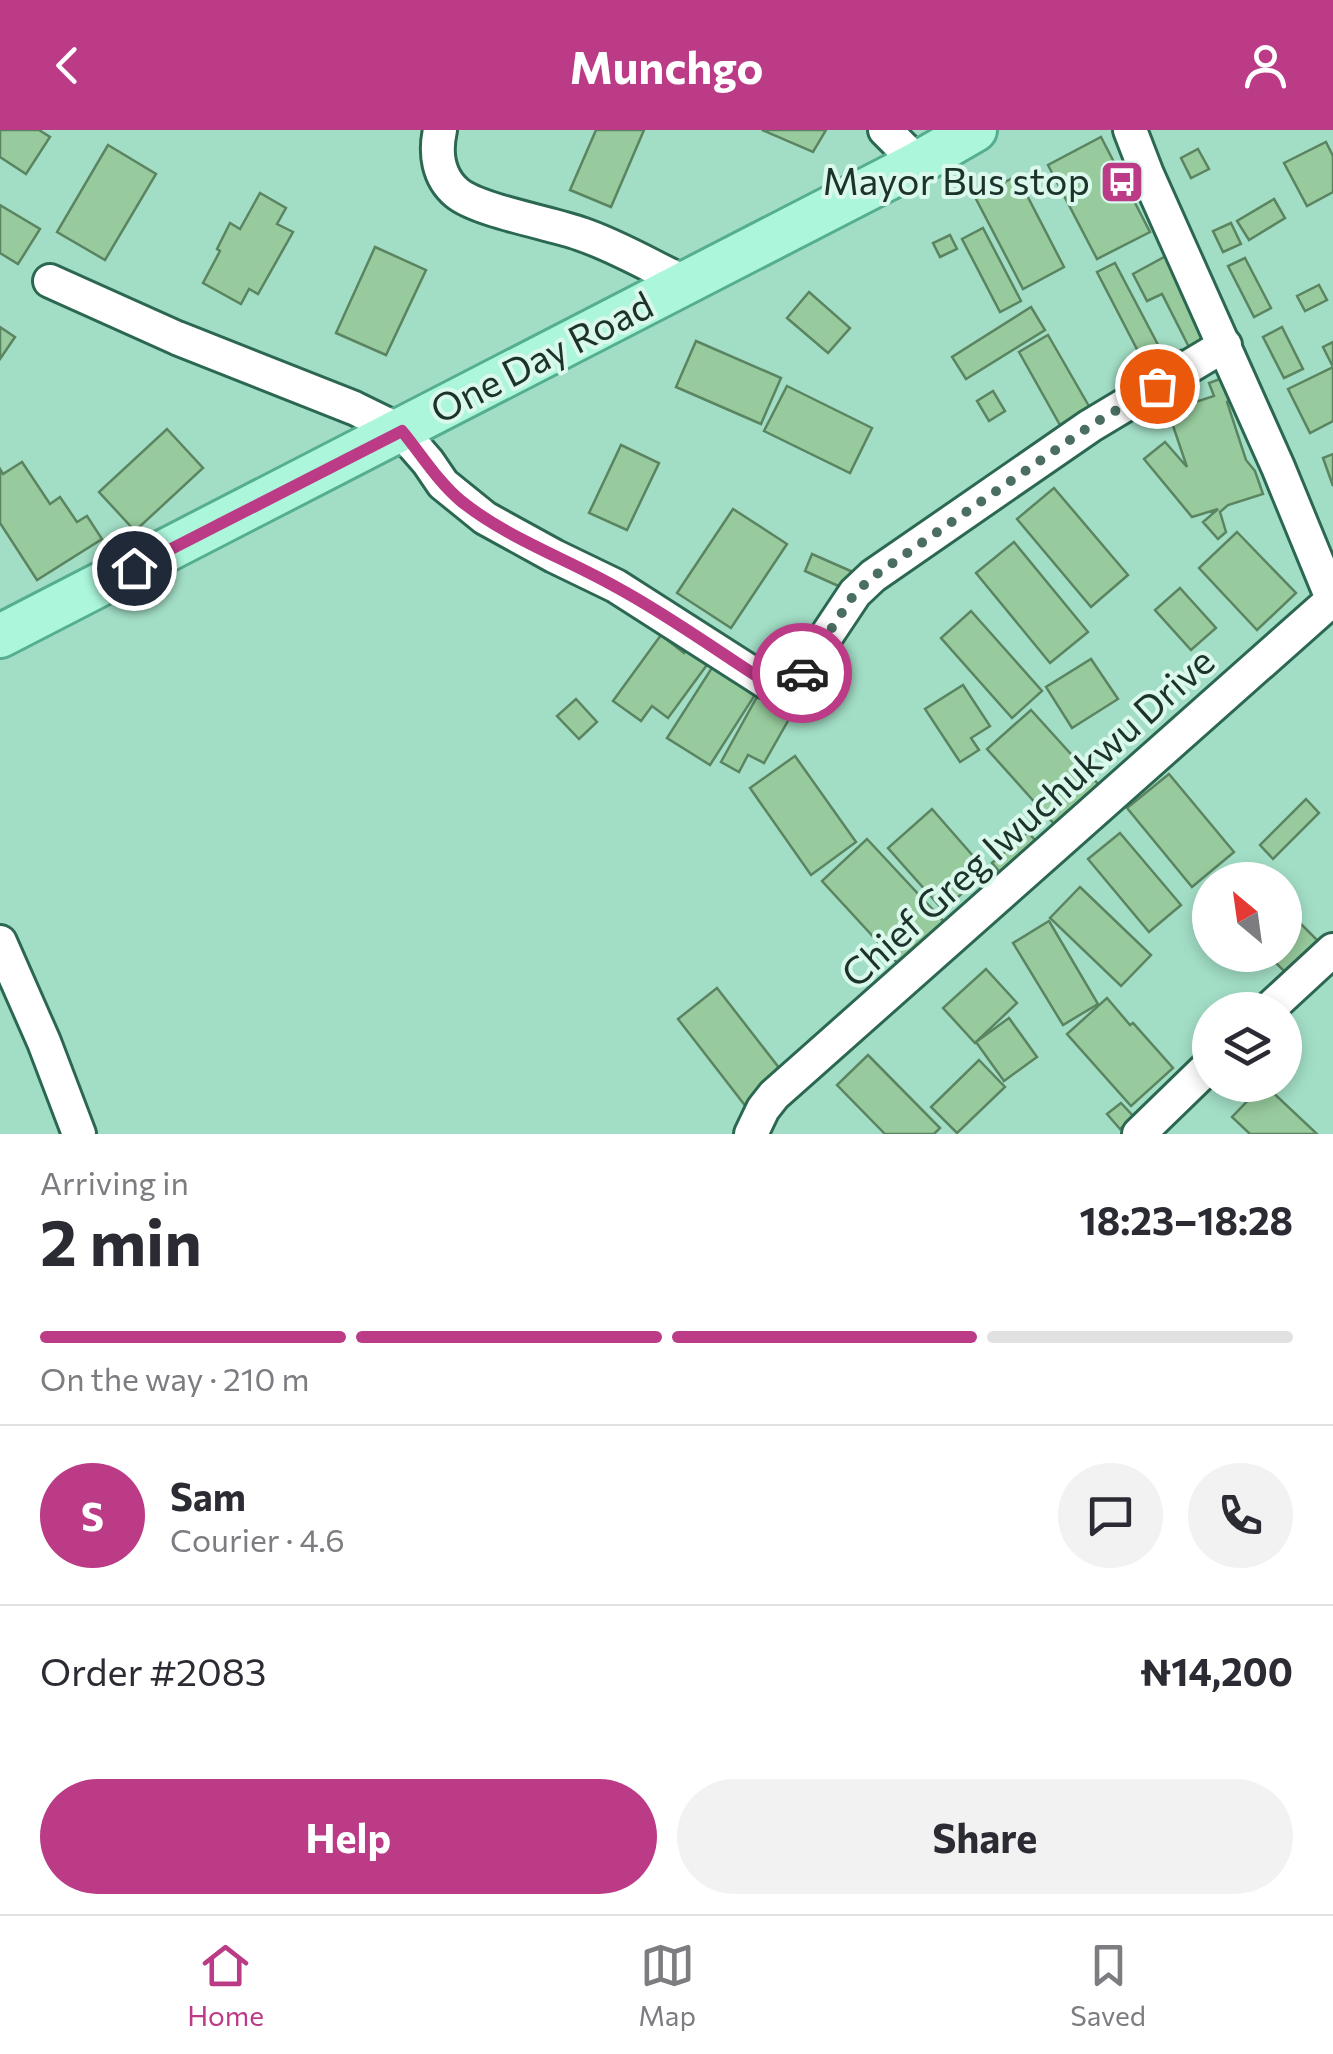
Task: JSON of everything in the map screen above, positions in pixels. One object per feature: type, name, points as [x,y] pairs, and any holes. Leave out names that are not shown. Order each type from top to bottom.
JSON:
[{"type":"main road","name":"One Day Road","points":[[0,636],[402,431],[975,130]]},
{"type":"street","points":[[440,130],[438,165],[459,194],[502,211],[584,234],[686,283]]},
{"type":"street","points":[[885,130],[918,163]]},
{"type":"street","points":[[1130,130],[1333,600]]},
{"type":"street","points":[[50,281],[402,431],[442,484],[484,518],[616,586],[766,682],[783,687],[795,683],[855,593],[874,576],[1090,426],[1224,345]]},
{"type":"street","name":"Chief Greg Iwuchukwu Drive","points":[[752,1134],[774,1094],[1333,600]]},
{"type":"street","points":[[0,942],[79,1134]]},
{"type":"street","points":[[1288,992],[1333,950]]},
{"type":"street","points":[[1139,1134],[1192,1082]]},
{"type":"building","points":[[0,130],[39,130],[50,137],[26,174],[0,157]]},
{"type":"building","points":[[596,130],[644,130],[611,207],[570,190]]},
{"type":"building","points":[[762,130],[826,130],[813,152]]},
{"type":"building","points":[[1101,137],[1150,232],[1097,259],[1048,165]]},
{"type":"building","points":[[1326,142],[1333,156],[1333,192],[1307,206],[1284,163]]},
{"type":"building","points":[[108,145],[156,174],[105,260],[57,232]]},
{"type":"building","points":[[1198,149],[1209,169],[1191,178],[1181,158]]},
{"type":"building","points":[[1017,176],[1064,267],[1023,289],[975,197]]},
{"type":"building","points":[[260,193],[286,208],[277,224],[293,232],[258,294],[249,289],[241,304],[203,283],[230,223],[240,229]]},
{"type":"building","points":[[1274,199],[1285,218],[1249,240],[1237,221]]},
{"type":"building","points":[[0,205],[40,229],[18,264],[0,253]]},
{"type":"building","points":[[1231,223],[1241,244],[1223,252],[1213,231]]},
{"type":"building","points":[[983,228],[1021,301],[1000,312],[962,239]]},
{"type":"building","points":[[950,235],[957,249],[940,257],[933,243]]},
{"type":"building","points":[[375,247],[426,270],[386,355],[336,333]]},
{"type":"building","points":[[1166,256],[1211,343],[1192,353],[1162,294],[1147,301],[1133,274]]},
{"type":"building","points":[[1245,258],[1271,308],[1254,317],[1228,266]]},
{"type":"building","points":[[1115,263],[1165,358],[1181,350],[1190,365],[1155,384],[1097,272]]},
{"type":"building","points":[[1319,285],[1327,300],[1305,311],[1297,296]]},
{"type":"building","points":[[809,292],[850,328],[828,353],[787,318]]},
{"type":"building","points":[[1031,307],[1045,330],[966,379],[952,357]]},
{"type":"building","points":[[0,327],[15,337],[0,359]]},
{"type":"building","points":[[1282,327],[1303,369],[1284,378],[1263,337]]},
{"type":"building","points":[[1048,335],[1090,408],[1060,425],[1019,352]]},
{"type":"building","points":[[696,341],[781,378],[761,424],[676,387]]},
{"type":"building","points":[[1333,342],[1333,367],[1323,347]]},
{"type":"building","points":[[1333,367],[1333,421],[1310,433],[1288,389]]},
{"type":"building","points":[[1228,376],[1235,396],[1227,402],[1246,460],[1255,471],[1263,494],[1228,505],[1220,512],[1226,532],[1218,539],[1203,522],[1218,509],[1192,517],[1144,459],[1165,442],[1187,467],[1170,417],[1183,406],[1214,396],[1209,383]]},
{"type":"building","points":[[787,386],[872,428],[850,473],[764,431]]},
{"type":"building","points":[[993,391],[1005,411],[989,421],[977,401]]},
{"type":"building","points":[[167,429],[203,468],[135,531],[99,492]]},
{"type":"building","points":[[621,445],[659,463],[627,530],[589,513]]},
{"type":"building","points":[[1333,454],[1333,486],[1323,458]]},
{"type":"building","points":[[22,462],[50,504],[60,497],[77,522],[87,516],[102,539],[37,580],[0,523],[0,469],[3,474]]},
{"type":"building","points":[[1054,488],[1128,575],[1091,607],[1017,519]]},
{"type":"building","points":[[733,509],[787,544],[731,628],[677,593]]},
{"type":"building","points":[[1237,532],[1296,593],[1257,630],[1199,568]]},
{"type":"building","points":[[1014,542],[1088,632],[1050,663],[976,573]]},
{"type":"building","points":[[812,554],[862,576],[854,593],[805,571]]},
{"type":"building","points":[[1180,588],[1216,628],[1191,650],[1155,610]]},
{"type":"building","points":[[971,611],[1042,691],[1012,718],[941,638]]},
{"type":"building","points":[[661,635],[684,653],[688,648],[709,662],[668,718],[652,706],[641,721],[613,701]]},
{"type":"building","points":[[1091,659],[1118,699],[1072,728],[1046,687]]},
{"type":"building","points":[[717,660],[760,687],[710,765],[667,738]]},
{"type":"building","points":[[963,685],[990,726],[971,738],[979,750],[960,762],[925,709]]},
{"type":"building","points":[[763,686],[797,705],[764,763],[748,755],[739,772],[721,762]]},
{"type":"building","points":[[576,699],[597,722],[579,739],[557,716]]},
{"type":"building","points":[[1031,710],[1099,785],[1055,825],[987,749]]},
{"type":"building","points":[[795,756],[856,842],[811,875],[750,788]]},
{"type":"building","points":[[1169,774],[1234,852],[1222,862],[1192,862],[1192,887],[1127,808]]},
{"type":"building","points":[[1306,799],[1319,813],[1273,859],[1260,845]]},
{"type":"building","points":[[932,809],[987,872],[943,910],[888,848]]},
{"type":"building","points":[[1028,832],[1046,853],[1010,884],[992,863]]},
{"type":"building","points":[[1120,833],[1181,905],[1149,932],[1088,859]]},
{"type":"building","points":[[867,839],[948,926],[902,968],[822,881]]},
{"type":"building","points":[[1080,887],[1151,955],[1121,986],[1050,918]]},
{"type":"building","points":[[1049,921],[1098,1004],[1063,1025],[1013,943]]},
{"type":"building","points":[[1302,925],[1319,942],[1302,959]]},
{"type":"building","points":[[986,969],[1017,1003],[975,1043],[943,1008]]},
{"type":"building","points":[[717,988],[787,1078],[747,1108],[678,1019]]},
{"type":"building","points":[[1107,998],[1173,1068],[1131,1106],[1067,1034]]},
{"type":"building","points":[[1009,1018],[1037,1057],[1004,1081],[976,1042]]},
{"type":"building","points":[[868,1055],[940,1128],[934,1134],[885,1134],[837,1085]]},
{"type":"building","points":[[979,1060],[1005,1087],[957,1133],[931,1107]]},
{"type":"building","points":[[1247,1102],[1283,1102],[1317,1134],[1250,1134],[1232,1117]]},
{"type":"building","points":[[1121,1103],[1134,1117],[1120,1129],[1107,1114]]},
{"type":"way so far","points":[[802,673],[855,593],[874,576],[1090,426],[1157,386]]},
{"type":"place","name":"Mayor Bus stop","points":[[1122,182]]},
{"type":"route","points":[[134,568],[402,431],[442,484],[484,518],[616,586],[766,682],[783,687],[795,683],[802,673]]}]
